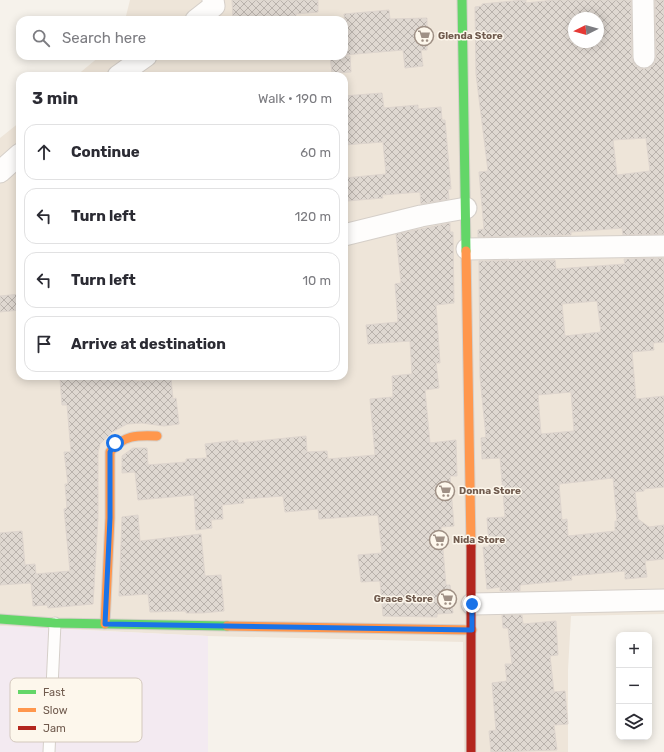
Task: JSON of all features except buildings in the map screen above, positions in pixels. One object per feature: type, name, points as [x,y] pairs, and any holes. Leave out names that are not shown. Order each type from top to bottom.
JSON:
[{"type":"street","points":[[201,16],[214,6],[214,0]]},
{"type":"street","points":[[462,0],[472,604],[471,752]]},
{"type":"street","points":[[643,0],[644,57]]},
{"type":"street","points":[[124,72],[140,60]]},
{"type":"street","points":[[0,172],[16,158]]},
{"type":"street","points":[[348,234],[421,216],[466,208]]},
{"type":"street","points":[[467,249],[664,246]]},
{"type":"street","points":[[105,624],[110,518],[110,452],[115,443],[129,435],[157,436]]},
{"type":"street","points":[[472,604],[664,600]]},
{"type":"street","points":[[0,619],[55,623],[472,630]]},
{"type":"lane","points":[[52,678],[55,623]]},
{"type":"lane","points":[[49,742],[49,752]]},
{"type":"shaded area","points":[[130,0],[664,0],[664,614],[571,616],[568,670],[568,752],[464,752],[463,642],[208,636],[0,626],[0,138],[16,125],[16,380],[348,380],[348,72],[81,72],[95,60],[348,60],[348,16],[126,16]]},
{"type":"shaded area","points":[[0,626],[208,636],[208,752],[0,752]]},
{"type":"traffic: fast","points":[[462,0],[466,251]]},
{"type":"traffic: fast","points":[[0,619],[55,623],[227,626]]},
{"type":"traffic: slow","points":[[466,251],[471,546]]},
{"type":"traffic: slow","points":[[105,624],[110,518],[110,452],[115,446],[125,439],[137,436],[157,436]]},
{"type":"traffic: slow","points":[[227,626],[472,630]]},
{"type":"traffic: jam","points":[[471,546],[471,752]]},
{"type":"place","name":"Glenda Store","points":[[424,36]]},
{"type":"place","name":"Donna Store","points":[[445,491]]},
{"type":"place","name":"Nida Store","points":[[439,540]]},
{"type":"place","name":"Grace Store","points":[[447,599]]},
{"type":"route","points":[[115,443],[110,452],[109,467],[110,518],[105,624],[472,630],[472,604]]}]
